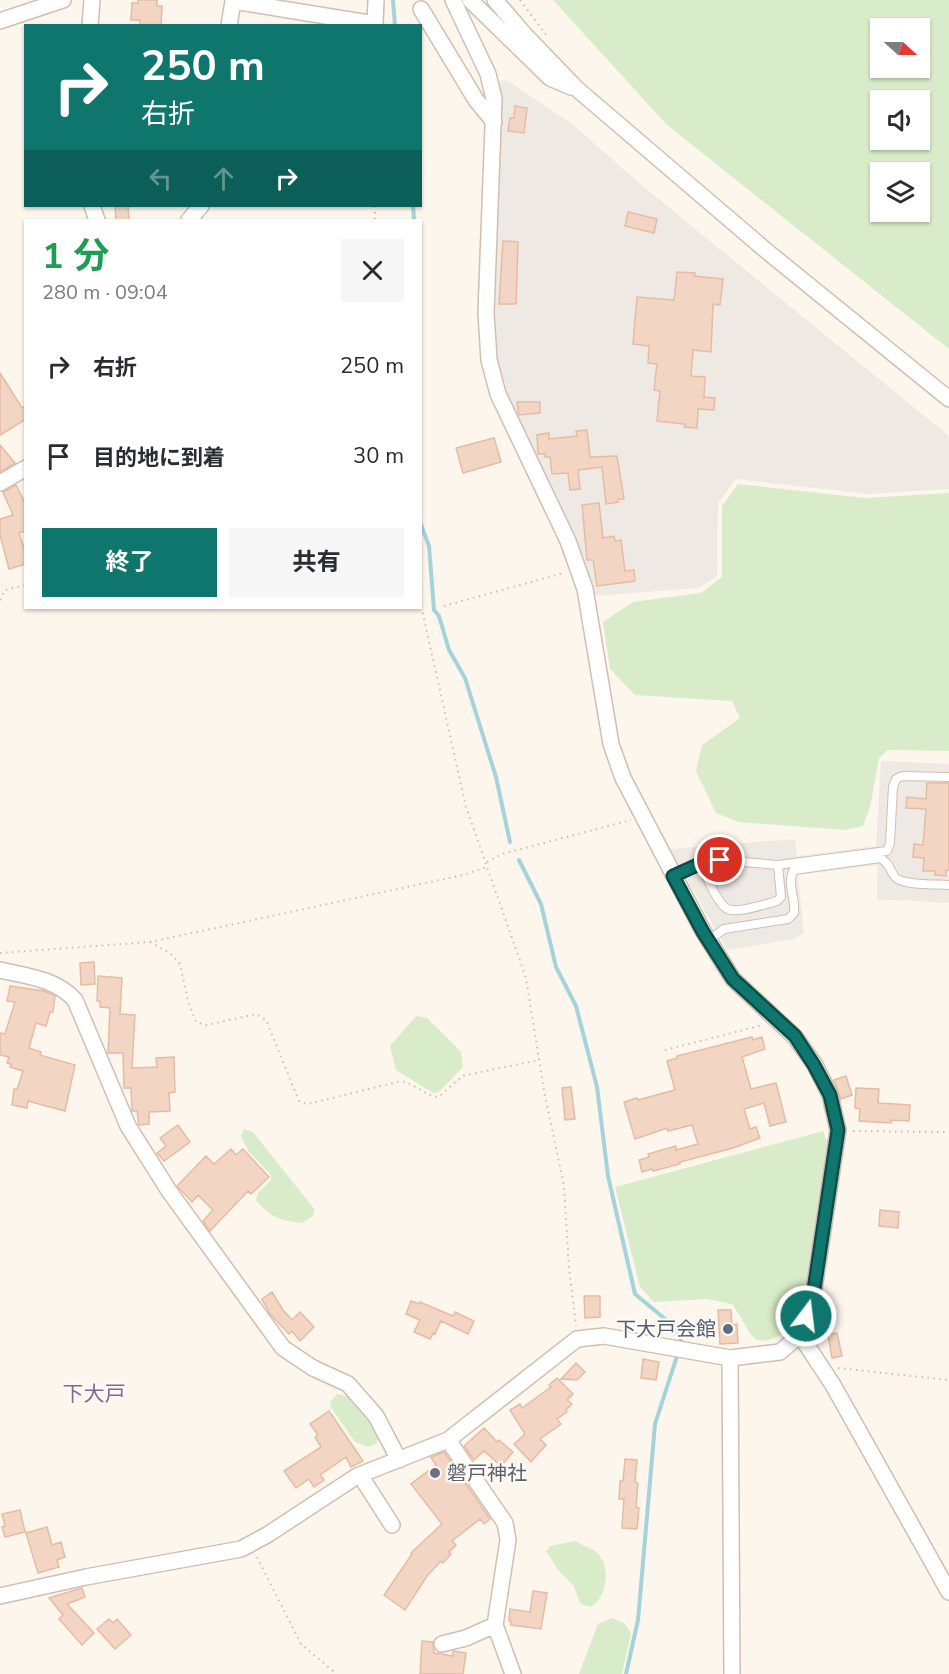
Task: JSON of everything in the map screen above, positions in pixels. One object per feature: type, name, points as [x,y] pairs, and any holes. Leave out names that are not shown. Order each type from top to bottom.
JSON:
[{"type":"street","points":[[0,21],[63,0]]},
{"type":"street","points":[[90,24],[92,0]]},
{"type":"street","points":[[230,24],[231,1],[375,24],[376,0]]},
{"type":"street","points":[[0,1596],[86,1577],[241,1549],[360,1475],[448,1440],[577,1339],[604,1336],[730,1358],[780,1352],[800,1335],[813,1296],[838,1130],[830,1095],[795,1036],[733,979],[673,876],[623,778],[610,744],[585,589],[568,541],[498,394],[489,360],[486,313],[494,99],[488,74],[453,0]]},
{"type":"street","points":[[471,0],[550,78],[577,89]]},
{"type":"street","points":[[495,0],[577,89],[769,253],[949,399]]},
{"type":"street","points":[[421,9],[476,100],[494,122]]},
{"type":"street","points":[[190,219],[200,207]]},
{"type":"street","points":[[0,483],[24,469]]},
{"type":"street","points":[[0,970],[50,981],[66,990],[75,1000],[128,1126],[169,1191],[283,1348],[314,1368],[348,1384],[376,1416],[399,1460]]},
{"type":"street","points":[[800,1335],[821,1366],[949,1592]]},
{"type":"street","points":[[730,1358],[732,1674]]},
{"type":"street","points":[[448,1440],[505,1524],[508,1540],[495,1625],[513,1674]]},
{"type":"street","points":[[360,1475],[392,1525]]},
{"type":"street","points":[[442,1644],[466,1638],[495,1625]]},
{"type":"lane","points":[[673,876],[706,861],[778,865],[887,851],[890,843],[893,788],[896,779],[902,776],[949,777]]},
{"type":"lane","points":[[709,940],[724,929],[788,918],[794,913],[791,874],[794,870],[880,858],[886,861],[897,879],[904,882],[949,885]]},
{"type":"lane","points":[[695,865],[701,867],[727,910],[736,911],[777,901],[781,897],[778,865]]},
{"type":"path","points":[[444,606],[578,569]]},
{"type":"path","points":[[0,600],[5,590],[24,585]]},
{"type":"path","points":[[422,609],[466,807],[526,978],[544,1091],[564,1186],[569,1268],[577,1339]]},
{"type":"path","points":[[486,862],[502,854],[629,820],[641,814]]},
{"type":"path","points":[[0,953],[150,942],[451,878],[488,867]]},
{"type":"path","points":[[150,942],[170,953],[180,964],[188,1001],[196,1022],[207,1026],[256,1014],[266,1020],[299,1101],[308,1104],[402,1081],[411,1083],[430,1096],[439,1097],[462,1076],[539,1060]]},
{"type":"path","points":[[665,1050],[763,1025],[777,1019]]},
{"type":"path","points":[[838,1130],[949,1132]]},
{"type":"path","points":[[821,1366],[949,1380]]},
{"type":"path","points":[[251,1544],[301,1644],[333,1671],[331,1674]]},
{"type":"shaded area","points":[[507,80],[571,123],[645,188],[949,436],[949,489],[869,494],[736,479],[718,503],[717,576],[699,588],[593,596],[505,396],[496,360],[495,306],[502,110],[499,81]]},
{"type":"shaded area","points":[[881,761],[949,764],[949,903],[877,899],[878,865],[798,875],[804,933],[794,939],[727,950],[670,849],[795,839],[797,856],[876,846]]},
{"type":"green space","points":[[553,0],[949,0],[949,349],[667,125]]},
{"type":"green space","points":[[738,484],[865,498],[949,493],[949,751],[888,750],[879,758],[870,807],[863,826],[844,830],[739,822],[716,813],[696,771],[702,745],[740,718],[732,701],[635,695],[610,669],[603,622],[633,602],[701,593],[722,577],[722,506]]},
{"type":"green space","points":[[416,1016],[427,1018],[461,1052],[463,1067],[439,1092],[433,1093],[396,1070],[390,1046]]},
{"type":"green space","points":[[244,1129],[253,1132],[315,1210],[313,1216],[302,1223],[281,1219],[266,1211],[256,1200],[258,1193],[271,1180],[271,1175],[249,1152],[241,1136]]},
{"type":"green space","points":[[823,1131],[827,1142],[805,1287],[797,1324],[770,1340],[758,1340],[753,1337],[732,1304],[707,1299],[654,1302],[640,1287],[615,1187]]},
{"type":"green space","points":[[337,1394],[351,1399],[362,1410],[379,1438],[376,1444],[368,1447],[355,1442],[330,1406]]},
{"type":"green space","points":[[575,1541],[596,1552],[601,1558],[606,1573],[604,1590],[596,1603],[590,1607],[581,1604],[573,1585],[558,1570],[546,1551],[550,1546]]},
{"type":"green space","points":[[612,1618],[624,1623],[631,1633],[622,1674],[579,1674],[598,1624]]},
{"type":"building","points":[[138,0],[157,0],[157,6],[162,6],[161,24],[140,24],[140,20],[131,20],[132,3],[138,3]]},
{"type":"building","points":[[515,106],[527,108],[524,133],[508,131],[510,118],[514,118]]},
{"type":"building","points":[[115,207],[128,207],[129,219],[116,219]]},
{"type":"building","points":[[628,212],[657,219],[654,233],[625,226]]},
{"type":"building","points":[[503,241],[518,242],[516,304],[499,304]]},
{"type":"building","points":[[677,272],[723,279],[720,305],[713,304],[711,352],[693,350],[691,376],[705,377],[704,397],[715,398],[714,410],[698,409],[697,428],[684,427],[685,424],[657,421],[660,391],[654,390],[657,364],[648,363],[649,346],[633,344],[637,297],[674,300]]},
{"type":"building","points":[[0,373],[22,408],[24,406],[24,420],[0,435]]},
{"type":"building","points":[[517,402],[540,402],[540,413],[519,415]]},
{"type":"building","points":[[587,430],[590,457],[617,456],[624,499],[618,499],[618,502],[606,504],[602,467],[578,470],[580,489],[570,490],[568,473],[552,474],[550,457],[538,454],[537,435],[549,433],[549,439],[577,436],[576,431]]},
{"type":"building","points":[[494,438],[501,462],[463,473],[456,448]]},
{"type":"building","points":[[0,445],[15,463],[0,472]]},
{"type":"building","points":[[16,485],[24,501],[24,532],[19,533],[24,549],[24,565],[9,569],[0,535],[0,519],[13,515],[3,492]]},
{"type":"building","points":[[599,503],[603,538],[614,536],[615,541],[621,540],[625,571],[634,570],[635,581],[597,586],[593,560],[587,560],[582,505]]},
{"type":"building","points":[[927,783],[949,783],[949,870],[946,870],[946,876],[935,875],[935,871],[923,871],[924,858],[913,857],[914,844],[923,845],[926,809],[906,808],[907,797],[926,799]]},
{"type":"building","points":[[94,962],[95,984],[81,985],[80,963]]},
{"type":"building","points":[[98,976],[122,978],[120,1014],[135,1015],[132,1068],[157,1067],[156,1058],[174,1057],[175,1092],[169,1093],[170,1111],[149,1112],[149,1124],[139,1125],[137,1111],[132,1111],[131,1088],[124,1088],[123,1053],[108,1053],[110,1008],[100,1007],[100,1001],[97,1001]]},
{"type":"building","points":[[10,986],[44,991],[55,996],[53,1012],[50,1012],[46,1026],[36,1023],[29,1048],[41,1052],[40,1055],[75,1065],[65,1111],[28,1101],[27,1108],[12,1105],[14,1089],[17,1089],[23,1071],[10,1067],[11,1064],[7,1063],[9,1057],[0,1055],[0,1033],[5,1034],[15,1002],[7,1001]]},
{"type":"building","points":[[752,1037],[753,1040],[762,1037],[765,1049],[742,1057],[751,1089],[776,1083],[786,1122],[770,1126],[764,1103],[744,1109],[750,1129],[756,1127],[760,1138],[733,1148],[680,1162],[680,1164],[642,1172],[639,1160],[649,1157],[648,1154],[676,1146],[676,1150],[698,1144],[692,1125],[668,1131],[667,1128],[635,1139],[624,1102],[675,1090],[667,1061],[677,1056]]},
{"type":"building","points":[[846,1076],[852,1095],[841,1099],[834,1080]]},
{"type":"building","points":[[571,1087],[575,1119],[565,1120],[562,1088]]},
{"type":"building","points":[[856,1088],[879,1089],[878,1103],[910,1105],[909,1121],[891,1120],[891,1123],[859,1121],[860,1109],[855,1108]]},
{"type":"building","points":[[178,1125],[190,1142],[164,1161],[157,1153],[166,1146],[160,1138]]},
{"type":"building","points":[[231,1149],[236,1155],[243,1149],[269,1177],[251,1194],[248,1191],[210,1231],[203,1221],[213,1210],[198,1195],[192,1202],[177,1186],[206,1156],[214,1164]]},
{"type":"building","points":[[880,1210],[899,1212],[898,1228],[879,1226]]},
{"type":"building","points":[[272,1292],[292,1320],[300,1312],[314,1327],[300,1341],[292,1331],[289,1334],[270,1314],[262,1299]]},
{"type":"building","points":[[584,1296],[600,1296],[600,1317],[585,1318]]},
{"type":"building","points":[[411,1301],[419,1304],[420,1302],[453,1316],[455,1312],[474,1321],[468,1334],[441,1321],[430,1339],[414,1332],[420,1320],[406,1314]]},
{"type":"building","name":"下大戸会館","points":[[718,1310],[731,1310],[732,1325],[737,1324],[738,1343],[720,1344]]},
{"type":"building","points":[[837,1333],[842,1356],[832,1358],[828,1335]]},
{"type":"building","points":[[643,1359],[659,1362],[656,1380],[641,1378]]},
{"type":"building","points":[[576,1363],[585,1372],[577,1380],[561,1379]]},
{"type":"building","points":[[557,1378],[573,1394],[567,1400],[572,1404],[566,1410],[567,1412],[557,1419],[561,1424],[540,1439],[546,1445],[531,1462],[514,1444],[525,1434],[510,1410],[520,1404],[522,1408],[551,1387],[549,1385]]},
{"type":"building","points":[[329,1411],[363,1461],[351,1467],[346,1457],[320,1475],[324,1480],[314,1487],[309,1479],[296,1488],[284,1471],[321,1447],[315,1437],[318,1435],[310,1424]]},
{"type":"building","points":[[484,1428],[497,1442],[499,1440],[513,1452],[501,1466],[484,1451],[474,1460],[464,1446]]},
{"type":"building","points":[[444,1452],[490,1519],[484,1524],[480,1519],[452,1541],[456,1545],[449,1552],[451,1554],[427,1576],[405,1610],[384,1595],[411,1553],[442,1524],[411,1484],[436,1465],[431,1457]]},
{"type":"building","points":[[625,1459],[637,1460],[636,1507],[639,1508],[637,1529],[622,1528],[624,1499],[619,1499]]},
{"type":"building","points":[[20,1510],[25,1532],[5,1537],[2,1514]]},
{"type":"building","points":[[47,1527],[52,1545],[61,1542],[65,1557],[57,1560],[59,1567],[38,1573],[26,1533]]},
{"type":"building","points":[[82,1588],[85,1597],[67,1604],[94,1633],[82,1645],[59,1619],[63,1615],[49,1598]]},
{"type":"building","points":[[533,1591],[547,1593],[541,1629],[511,1625],[510,1609],[530,1612]]},
{"type":"building","points":[[109,1619],[113,1623],[117,1619],[131,1635],[115,1649],[97,1629]]},
{"type":"building","points":[[422,1641],[433,1642],[434,1653],[453,1656],[453,1651],[466,1653],[463,1674],[420,1674]]},
{"type":"waterway","points":[[393,0],[395,24]]},
{"type":"waterway","points":[[413,207],[414,219]]},
{"type":"waterway","points":[[422,527],[429,546],[434,610],[439,616],[449,650],[465,678],[496,777],[510,842]]},
{"type":"waterway","points":[[519,860],[541,904],[556,967],[576,1006],[597,1087],[608,1176],[635,1294],[676,1328],[681,1341],[680,1346]]},
{"type":"waterway","points":[[626,1674],[638,1620],[655,1424],[678,1353]]},
{"type":"place","name":"下大戸会館","points":[[728,1329]]},
{"type":"place","name":"磐戸神社","points":[[435,1473]]},
{"type":"district","name":"下大戸","points":[[94,1394]]},
{"type":"route","points":[[720,860],[706,861],[673,876],[703,932],[733,979],[795,1036],[814,1065],[830,1095],[838,1130],[813,1296],[806,1316]]}]
